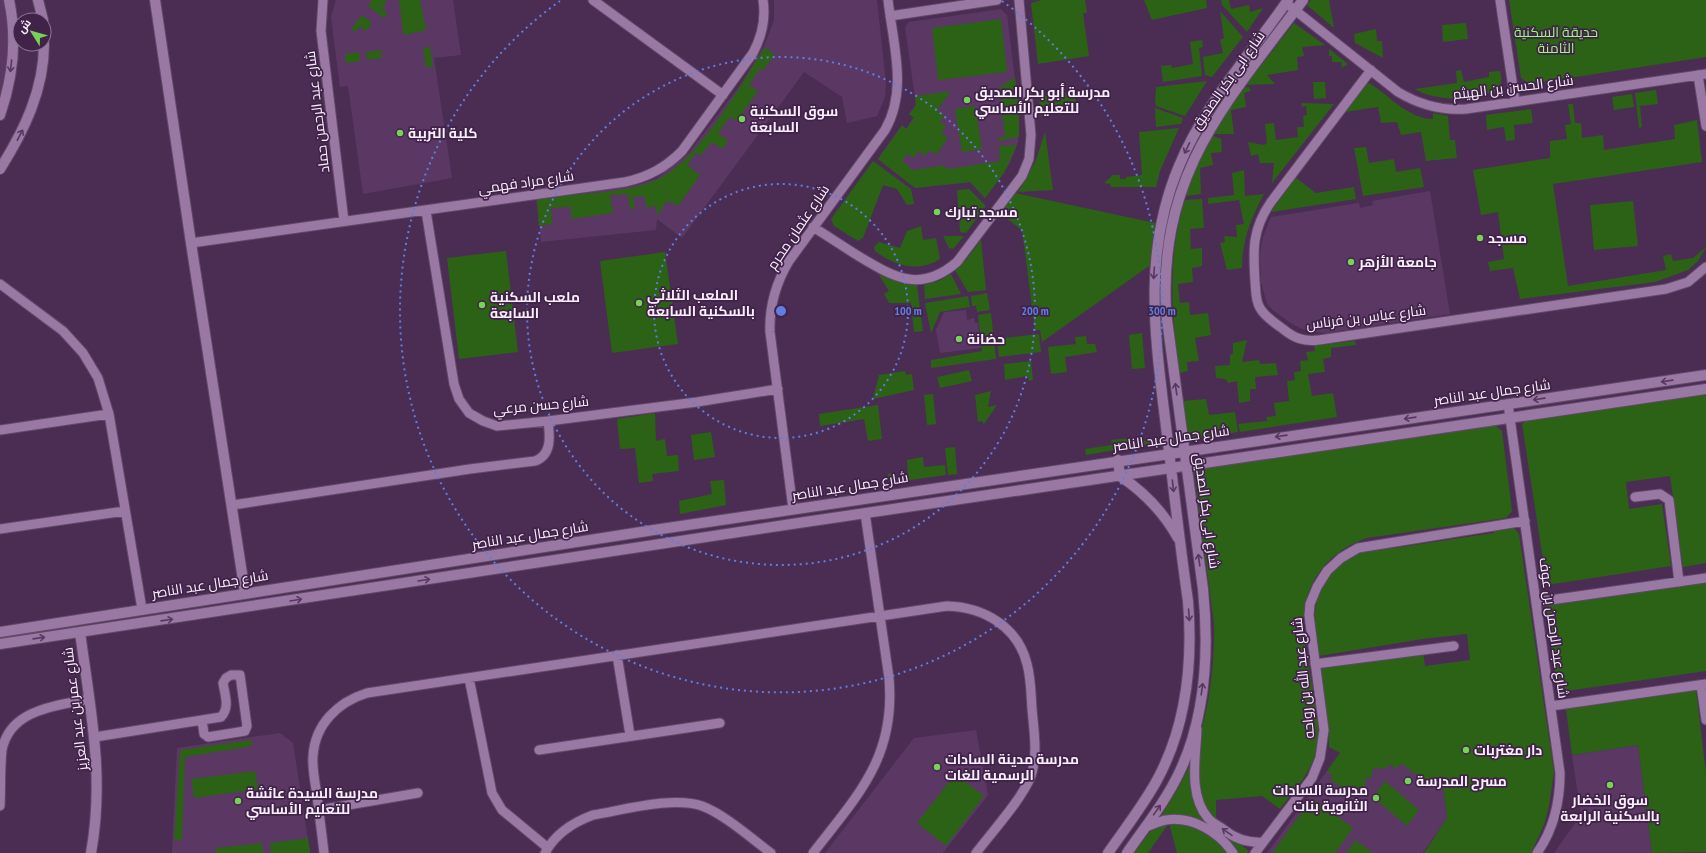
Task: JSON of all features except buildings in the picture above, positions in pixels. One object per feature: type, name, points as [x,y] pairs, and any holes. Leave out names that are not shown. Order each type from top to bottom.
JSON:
[{"type":"main road","points":[[0,115],[7,92],[14,46],[14,29],[9,0]]},
{"type":"main road","points":[[38,0],[41,12]]},
{"type":"main road","points":[[155,0],[191,243],[233,505],[245,593]]},
{"type":"main road","name":"شارع ابى بكر الصديق","points":[[1127,853],[1163,801],[1180,772],[1191,742],[1204,676],[1206,624],[1203,589],[1179,411],[1165,292],[1168,245],[1177,201],[1193,160],[1211,126],[1302,0]]},
{"type":"main road","name":"شارع ابى بكر الصديق","points":[[1108,853],[1156,781],[1172,747],[1182,712],[1188,674],[1190,638],[1188,601],[1155,334],[1153,290],[1157,247],[1166,204],[1178,167],[1204,118],[1286,1]]},
{"type":"main road","points":[[0,169],[20,135],[32,106],[44,60],[44,52]]},
{"type":"main road","name":"شارع جمال عبد الناصر","points":[[0,632],[654,530],[1184,450],[1706,375]]},
{"type":"main road","name":"شارع جمال عبد الناصر","points":[[0,644],[655,544],[1706,389]]},
{"type":"main road","points":[[1164,414],[1179,411]]},
{"type":"main road","points":[[1118,460],[1120,476],[1150,500],[1167,520],[1180,542]]},
{"type":"main road","points":[[654,530],[655,544]]},
{"type":"main road","name":"شارع عمر بن عبد العزيز","points":[[80,632],[95,737],[98,786],[91,853]]},
{"type":"street","name":"شارع عبد الرحمن حماد","points":[[323,0],[321,31],[344,221]]},
{"type":"street","points":[[593,0],[723,95]]},
{"type":"street","name":"شارع مراد فهمي","points":[[191,243],[426,210],[643,177],[660,169],[675,158],[723,95],[757,46],[764,23],[763,0]]},
{"type":"street","name":"شارع عثمان محرم","points":[[793,509],[770,332],[772,303],[783,271],[813,227],[885,130],[893,114],[898,98],[898,82],[888,0]]},
{"type":"street","points":[[890,16],[997,0]]},
{"type":"street","points":[[813,227],[886,273],[900,278],[915,280],[933,276],[957,262],[1022,176],[1029,159],[1031,135],[1019,0]]},
{"type":"street","points":[[1500,0],[1515,101]]},
{"type":"street","name":"شارع الحسن بن الهيثم","points":[[1286,1],[1295,10],[1407,97],[1435,108],[1466,109],[1702,74]]},
{"type":"street","name":"شارع عباس بن فرناس","points":[[1371,70],[1266,209],[1256,231],[1253,250],[1258,302],[1267,316],[1294,337],[1308,341],[1319,340],[1666,289],[1688,282],[1706,267]]},
{"type":"street","points":[[1702,74],[1706,126]]},
{"type":"street","name":"شارع حسن مرعي","points":[[426,210],[454,384],[459,399],[469,413],[490,424],[497,426],[548,421],[697,402],[778,389]]},
{"type":"street","points":[[0,285],[53,322],[83,353],[98,378],[109,414],[142,609]]},
{"type":"street","name":"شارع عبد الرحمن بن عوف","points":[[1508,404],[1558,756],[1560,785],[1554,819],[1537,853]]},
{"type":"street","points":[[0,430],[109,414]]},
{"type":"street","points":[[233,505],[470,469],[536,461],[542,457],[549,446],[550,436],[548,421]]},
{"type":"street","points":[[1635,497],[1658,493],[1663,494],[1669,500],[1680,582]]},
{"type":"street","points":[[0,529],[125,511]]},
{"type":"street","points":[[813,853],[864,787],[876,764],[885,740],[890,715],[890,690],[865,513]]},
{"type":"street","name":"شارع عبد الله بن رواحه","points":[[1255,853],[1312,778],[1320,758],[1324,730],[1309,615],[1310,604],[1322,578],[1342,558],[1358,548],[1525,521]]},
{"type":"street","points":[[1536,602],[1706,578]]},
{"type":"street","points":[[324,853],[313,767],[314,747],[321,728],[332,712],[349,700],[367,693],[947,606],[976,610],[994,618],[1009,631],[1025,656],[1028,665],[1036,745],[1033,770],[1022,793],[976,853]]},
{"type":"street","points":[[1315,664],[1454,646]]},
{"type":"street","points":[[617,656],[630,735]]},
{"type":"street","points":[[95,737],[202,720],[221,718],[227,705],[223,683],[224,680],[231,675],[240,675],[247,726],[245,730],[208,737],[204,734],[202,720]]},
{"type":"street","points":[[469,678],[489,785],[496,802],[502,810],[547,850],[568,828],[593,815],[679,802],[696,804],[711,810],[771,853]]},
{"type":"street","points":[[1551,706],[1704,684],[1706,720]]},
{"type":"street","points":[[0,806],[2,750],[12,728],[20,719],[30,713],[89,699]]},
{"type":"street","points":[[1197,717],[1195,787],[1200,804],[1208,818],[1231,835],[1252,843],[1263,842]]},
{"type":"street","points":[[539,750],[630,735],[720,723]]},
{"type":"street","points":[[319,810],[418,793]]},
{"type":"street","points":[[1145,827],[1165,820],[1181,819],[1197,823],[1223,840],[1233,853]]},
{"type":"shaded area","points":[[0,0],[8,0],[12,36],[12,52],[14,52],[14,54],[0,108]]},
{"type":"shaded area","name":"كلية التربية","points":[[336,0],[453,0],[461,55],[434,58],[452,178],[363,194],[348,86],[340,87],[331,17]]},
{"type":"shaded area","name":"سوق السكنية السابعة","points":[[774,0],[877,0],[886,83],[885,97],[877,116],[847,123],[842,97],[804,72],[682,238],[657,219],[656,230],[541,242],[536,197],[632,186],[656,179],[689,153],[741,84],[765,44],[774,20]]},
{"type":"shaded area","name":"مدرسة أبو بكر الصديق للتعليم الأساسي","points":[[1001,9],[1007,15],[1019,112],[1018,142],[1010,163],[985,198],[970,182],[915,188],[878,159],[902,125],[906,129],[914,117],[909,114],[916,105],[905,27],[909,22]]},
{"type":"shaded area","name":"جامعة الأزهر","points":[[1430,191],[1450,314],[1326,333],[1302,329],[1292,324],[1267,304],[1261,282],[1260,255],[1263,237],[1271,217],[1359,203],[1360,208],[1373,205],[1372,201]]},
{"type":"shaded area","name":"حضانة","points":[[966,310],[967,320],[974,318],[975,323],[978,323],[981,348],[940,353],[936,330],[944,312]]},
{"type":"shaded area","name":"مدرسة مدينة السادات الرسمية للغات","points":[[976,730],[988,795],[943,853],[825,853],[914,738]]},
{"type":"shaded area","name":"مدرسة السيدة عائشة للتعليم الأساسي","points":[[280,733],[293,743],[310,853],[172,853],[177,748]]},
{"type":"shaded area","name":"مدرسة السادات الثانوية بنات","points":[[1437,739],[1447,818],[1423,853],[1267,853],[1340,753]]},
{"type":"shaded area","name":"سوق الخضار بالسكنية الرابعة","points":[[1638,745],[1652,853],[1554,853],[1581,815],[1572,755]]},
{"type":"green space","points":[[372,0],[385,0],[387,2],[382,9],[388,13],[384,18],[368,6]]},
{"type":"green space","points":[[399,0],[420,0],[426,30],[405,35],[403,33]]},
{"type":"green space","points":[[1042,0],[1085,0],[1087,13],[1083,13],[1089,56],[1038,64],[1031,3]]},
{"type":"green space","points":[[1144,0],[1206,0],[1207,8],[1152,20]]},
{"type":"green space","points":[[1221,0],[1229,0],[1231,9],[1249,5],[1250,12],[1263,8],[1247,32],[1222,5]]},
{"type":"green space","points":[[1311,0],[1329,0],[1334,28],[1307,5]]},
{"type":"green space","name":"حديقة السكنية الثامنة","points":[[1509,0],[1706,0],[1706,57],[1530,84],[1521,78]]},
{"type":"green space","points":[[1220,11],[1243,37],[1212,77],[1205,75],[1203,57],[1223,53],[1220,40],[1224,38]]},
{"type":"green space","points":[[362,15],[372,23],[366,31],[360,26],[355,32],[351,29]]},
{"type":"green space","points":[[1001,19],[1007,72],[938,80],[932,28]]},
{"type":"green space","points":[[1294,23],[1325,45],[1302,47],[1304,56],[1297,57],[1298,70],[1267,75],[1275,84],[1246,85]]},
{"type":"green space","points":[[1466,23],[1468,39],[1443,42],[1442,25]]},
{"type":"green space","points":[[1376,29],[1377,41],[1382,41],[1383,58],[1355,43],[1354,34]]},
{"type":"green space","points":[[1202,40],[1203,47],[1199,48],[1202,76],[1163,82],[1161,66],[1171,65],[1172,68],[1193,64],[1190,42]]},
{"type":"green space","points":[[430,47],[433,66],[426,68],[423,48]]},
{"type":"green space","points":[[765,47],[775,55],[763,70],[760,69],[749,85],[758,91],[737,121],[730,117],[718,133],[728,141],[722,149],[712,142],[701,155],[696,153],[687,165],[700,175],[678,206],[670,201],[665,203],[657,216],[656,206],[647,208],[644,196],[633,197],[635,208],[630,209],[628,194],[610,195],[613,213],[571,219],[571,207],[551,208],[552,224],[539,226],[537,198],[626,189],[654,181],[670,172],[686,158],[716,122]]},
{"type":"green space","points":[[1329,49],[1348,64],[1342,68],[1341,62],[1332,62],[1332,56],[1329,56]]},
{"type":"green space","points":[[381,50],[382,58],[367,60],[366,52]]},
{"type":"green space","points":[[359,52],[360,61],[346,63],[345,54]]},
{"type":"green space","points":[[1461,70],[1464,82],[1489,77],[1489,72],[1500,71],[1500,87],[1497,92],[1468,96],[1468,100],[1428,95],[1415,89],[1457,83],[1456,71]]},
{"type":"green space","points":[[1015,77],[1019,112],[1019,137],[998,141],[998,138],[1005,137],[999,88]]},
{"type":"green space","points":[[1207,81],[1185,116],[1156,106],[1156,87]]},
{"type":"green space","points":[[1313,82],[1325,82],[1326,98],[1314,99]]},
{"type":"green space","points":[[1369,83],[1407,111],[1415,115],[1433,119],[1433,113],[1448,116],[1450,140],[1455,140],[1457,158],[1426,161],[1421,132],[1401,135],[1397,122],[1381,123],[1378,107],[1345,112],[1365,85]]},
{"type":"green space","points":[[1227,87],[1182,163],[1169,206],[1161,259],[1160,292],[1164,371],[1156,331],[1156,261],[1042,342],[1040,330],[1035,330],[1022,230],[1002,215],[1003,210],[1015,193],[1160,224],[1171,181]]},
{"type":"green space","points":[[1249,87],[1251,91],[1244,93],[1246,107],[1231,110],[1234,134],[1213,134],[1226,109],[1243,88]]},
{"type":"green space","points":[[1656,90],[1658,104],[1640,106],[1642,127],[1639,128],[1635,93]]},
{"type":"green space","points":[[951,91],[937,110],[944,115],[940,122],[946,127],[941,133],[948,138],[936,155],[929,150],[925,156],[918,151],[914,158],[907,154],[902,161],[913,170],[945,165],[945,168],[948,169],[1000,161],[999,146],[1017,145],[1004,173],[985,198],[970,182],[915,188],[878,159],[902,125],[906,129],[914,118],[909,114],[916,105],[915,96]]},
{"type":"green space","points":[[1075,92],[1076,105],[1046,110],[1046,115],[1041,116],[1039,97]]},
{"type":"green space","points":[[1632,94],[1634,107],[1614,110],[1612,97]]},
{"type":"green space","points":[[1301,103],[1334,104],[1272,183],[1274,163],[1260,163],[1258,154],[1251,156],[1248,142],[1264,145],[1267,143],[1265,124],[1274,123],[1276,140],[1298,137],[1297,127],[1304,127],[1303,116],[1307,115],[1306,106],[1302,107]]},
{"type":"green space","points":[[1568,104],[1573,104],[1575,123],[1581,123],[1582,138],[1603,135],[1604,150],[1675,139],[1674,125],[1697,120],[1702,162],[1553,184],[1568,286],[1666,270],[1663,256],[1671,254],[1673,261],[1693,258],[1706,247],[1698,261],[1688,270],[1655,282],[1520,299],[1513,268],[1490,271],[1488,262],[1504,259],[1498,212],[1481,215],[1473,170],[1550,158],[1550,141],[1567,139],[1565,125],[1571,124]]},
{"type":"green space","points":[[975,106],[982,149],[962,152],[955,109]]},
{"type":"green space","points":[[1155,108],[1183,118],[1181,124],[1156,127]]},
{"type":"green space","points":[[1531,109],[1533,123],[1514,125],[1515,140],[1506,141],[1504,127],[1487,130],[1486,115]]},
{"type":"green space","points":[[1179,128],[1160,171],[1156,187],[1111,187],[1110,184],[1104,183],[1113,175],[1120,175],[1120,179],[1126,179],[1126,177],[1142,175],[1139,132]]},
{"type":"green space","points":[[1045,132],[1053,190],[1018,192],[1036,160]]},
{"type":"green space","points":[[1211,135],[1221,139],[1222,152],[1211,153],[1213,165],[1200,168],[1201,194],[1185,196],[1192,176]]},
{"type":"green space","points":[[1366,147],[1369,163],[1394,159],[1396,172],[1420,168],[1424,187],[1363,196],[1354,148]]},
{"type":"green space","points":[[873,161],[911,189],[914,204],[907,205],[897,189],[883,185],[863,238],[858,241],[834,226],[831,219]]},
{"type":"green space","points":[[1244,170],[1245,196],[1264,194],[1248,230],[1242,258],[1242,268],[1227,270],[1220,243],[1225,242],[1224,236],[1237,237],[1236,225],[1244,224],[1239,200],[1208,204],[1208,198],[1234,195],[1232,173]]},
{"type":"green space","points":[[1295,177],[1316,193],[1354,187],[1356,199],[1271,212]]},
{"type":"green space","points":[[969,189],[986,206],[966,233],[960,232],[957,190]]},
{"type":"green space","points":[[1202,199],[1204,228],[1190,229],[1191,249],[1202,248],[1202,266],[1192,268],[1193,282],[1178,284],[1180,303],[1189,302],[1190,315],[1208,313],[1211,335],[1195,338],[1199,361],[1187,362],[1188,371],[1180,373],[1174,330],[1172,286],[1175,242],[1185,200]]},
{"type":"green space","points":[[1633,201],[1638,246],[1594,250],[1590,205]]},
{"type":"green space","points":[[921,226],[923,240],[936,238],[940,259],[923,266],[915,267],[890,261],[875,251],[874,247],[879,242],[900,248],[907,231]]},
{"type":"green space","points":[[943,236],[964,236],[953,249],[949,248]]},
{"type":"green space","points":[[981,240],[986,290],[968,292],[955,270],[966,260]]},
{"type":"green space","name":"ملعب السكنية السابعة","points":[[506,251],[518,352],[459,359],[447,258]]},
{"type":"green space","name":"الملعب الثلاثي بالسكنية السابعة","points":[[665,252],[678,344],[612,353],[600,261]]},
{"type":"green space","points":[[951,274],[961,294],[925,299],[924,285],[939,281]]},
{"type":"green space","points":[[879,275],[902,283],[917,285],[923,331],[914,332],[911,303],[889,303],[884,294],[889,291]]},
{"type":"green space","points":[[987,293],[990,310],[977,312],[976,306],[972,306],[971,296]]},
{"type":"green space","points":[[968,296],[970,307],[940,312],[931,333],[925,303]]},
{"type":"green space","points":[[991,313],[996,359],[931,368],[931,360],[982,351],[978,315]]},
{"type":"green space","points":[[1142,333],[1145,368],[1132,369],[1129,335]]},
{"type":"green space","points":[[1039,334],[1041,352],[999,357],[997,339]]},
{"type":"green space","points":[[1086,336],[1087,344],[1095,344],[1097,352],[1065,357],[1067,372],[1051,374],[1048,347],[1076,344],[1075,337]]},
{"type":"green space","points":[[1247,340],[1242,362],[1259,360],[1260,364],[1276,363],[1278,375],[1255,377],[1256,389],[1250,389],[1250,401],[1239,403],[1237,381],[1228,383],[1226,379],[1216,378],[1215,366],[1230,365],[1230,355],[1233,353],[1233,343]]},
{"type":"green space","points":[[1355,341],[1356,345],[1331,348],[1331,357],[1323,359],[1325,372],[1308,374],[1312,396],[1333,393],[1337,417],[1240,432],[1238,424],[1267,421],[1266,417],[1276,416],[1274,403],[1289,401],[1287,381],[1295,380],[1294,372],[1301,371],[1300,361],[1308,360],[1306,352],[1315,351],[1314,346]]},
{"type":"green space","points":[[1031,361],[1033,380],[1029,381],[1028,376],[1005,380],[1004,364]]},
{"type":"green space","points":[[969,370],[972,381],[940,388],[937,377]]},
{"type":"green space","points":[[905,371],[906,375],[912,374],[914,390],[873,399],[879,375]]},
{"type":"green space","points":[[991,391],[988,407],[997,405],[984,424],[982,421],[978,422],[975,395]]},
{"type":"green space","points":[[1706,392],[1706,563],[1683,567],[1670,476],[1626,482],[1629,509],[1662,504],[1671,566],[1547,585],[1522,424],[1526,420]]},
{"type":"green space","points":[[933,394],[936,424],[927,425],[924,395]]},
{"type":"green space","points":[[1206,399],[1209,415],[1235,412],[1238,432],[1193,439],[1188,436],[1183,401]]},
{"type":"green space","points":[[878,405],[882,439],[868,441],[864,419],[820,426],[819,414]]},
{"type":"green space","points":[[655,413],[656,441],[665,439],[667,456],[678,455],[679,471],[652,474],[653,481],[639,483],[635,448],[620,449],[617,419]]},
{"type":"green space","points":[[1492,423],[1502,431],[1512,511],[1506,518],[1367,538],[1354,543],[1332,558],[1316,577],[1306,601],[1304,615],[1306,645],[1318,726],[1318,742],[1316,752],[1309,770],[1280,809],[1262,796],[1216,800],[1216,817],[1212,824],[1249,851],[1247,853],[1177,853],[1169,823],[1148,853],[1134,853],[1163,813],[1187,771],[1205,718],[1211,680],[1214,624],[1194,470]]},
{"type":"green space","points":[[711,432],[715,457],[694,460],[691,435]]},
{"type":"green space","points":[[1132,438],[1132,442],[1152,440],[1149,444],[1086,455],[1085,449],[1112,445],[1111,440]]},
{"type":"green space","points":[[955,447],[957,474],[948,475],[945,448]]},
{"type":"green space","points":[[923,457],[924,467],[945,465],[946,475],[889,483],[888,474],[893,473],[894,478],[908,474],[907,460]]},
{"type":"green space","points":[[724,480],[726,505],[680,514],[679,501],[712,494],[710,481]]},
{"type":"green space","points":[[1509,527],[1515,529],[1519,534],[1554,772],[1549,806],[1544,825],[1531,853],[1424,853],[1447,818],[1442,779],[1430,780],[1428,784],[1401,763],[1396,769],[1390,764],[1386,768],[1372,769],[1372,777],[1365,778],[1366,786],[1347,792],[1330,779],[1333,776],[1327,771],[1340,753],[1329,747],[1328,720],[1319,667],[1423,650],[1425,666],[1470,660],[1467,634],[1422,639],[1319,656],[1314,624],[1317,603],[1324,584],[1336,567],[1353,554],[1362,550],[1393,543],[1394,548],[1494,533],[1494,529]]},
{"type":"green space","points":[[1706,581],[1706,671],[1566,691],[1560,690],[1557,685],[1547,614],[1549,606],[1554,602]]},
{"type":"green space","points":[[1696,690],[1706,773],[1706,852],[1652,853],[1638,745],[1572,755],[1566,709]]},
{"type":"green space","points":[[251,740],[253,745],[247,747],[185,757],[182,840],[174,840],[180,750]]},
{"type":"green space","points":[[255,771],[258,789],[194,798],[191,779]]},
{"type":"green space","points":[[955,774],[984,796],[946,846],[917,823]]},
{"type":"green space","points":[[1385,781],[1419,810],[1407,826],[1373,797]]},
{"type":"green space","points":[[1312,798],[1353,828],[1335,853],[1272,853]]},
{"type":"green space","points":[[308,838],[310,853],[271,853],[270,843]]},
{"type":"green space","points":[[1356,840],[1373,853],[1346,853]]},
{"type":"green space","points":[[262,843],[263,853],[216,853],[216,848]]},
{"type":"place","name":"مدرسة أبو بكر الصديق للتعليم الأساسي","points":[[967,100]]},
{"type":"place","name":"سوق السكنية السابعة","points":[[742,119]]},
{"type":"place","name":"كلية التربية","points":[[400,133]]},
{"type":"place","name":"مسجد تبارك","points":[[937,212]]},
{"type":"place","name":"مسجد","points":[[1480,238]]},
{"type":"place","name":"جامعة الأزهر","points":[[1351,262]]},
{"type":"place","name":"الملعب الثلاثي بالسكنية السابعة","points":[[639,303]]},
{"type":"place","name":"ملعب السكنية السابعة","points":[[482,305]]},
{"type":"place","name":"حضانة","points":[[959,339]]},
{"type":"place","name":"دار مغتربات","points":[[1466,750]]},
{"type":"place","name":"مدرسة مدينة السادات الرسمية للغات","points":[[937,767]]},
{"type":"place","name":"مسرح المدرسة","points":[[1408,781]]},
{"type":"place","name":"سوق الخضار بالسكنية الرابعة","points":[[1610,785]]},
{"type":"place","name":"مدرسة السادات الثانوية بنات","points":[[1376,798]]},
{"type":"place","name":"مدرسة السيدة عائشة للتعليم الأساسي","points":[[238,801]]}]
